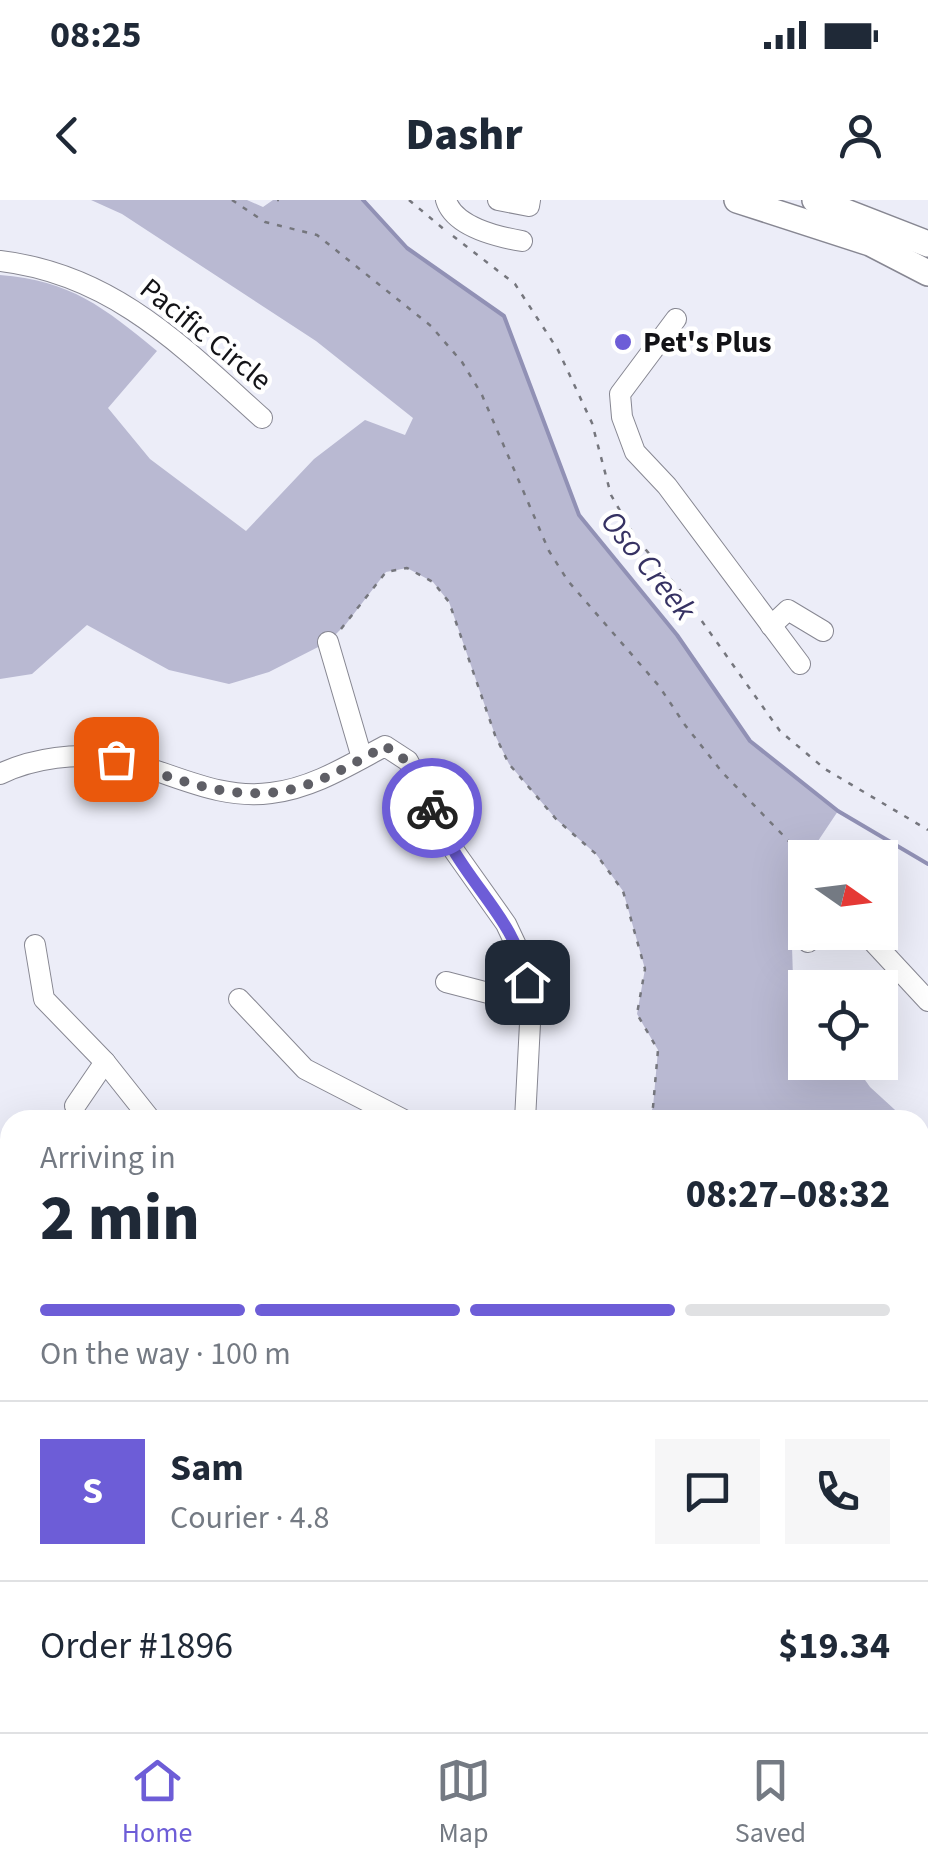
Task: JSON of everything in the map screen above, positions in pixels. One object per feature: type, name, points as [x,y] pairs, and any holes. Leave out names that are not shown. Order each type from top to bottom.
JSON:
[{"type":"main road","points":[[737,200],[784,212],[870,243],[928,272]]},
{"type":"main road","points":[[815,200],[928,244]]},
{"type":"street","points":[[446,200],[453,214],[465,221],[495,236],[522,241]]},
{"type":"street","points":[[498,200],[530,203]]},
{"type":"street","name":"Pacific Circle","points":[[0,260],[76,278],[145,316],[262,418]]},
{"type":"street","points":[[676,319],[620,394],[622,417],[635,452],[667,486],[800,664]]},
{"type":"street","points":[[771,626],[788,610],[823,631]]},
{"type":"street","points":[[328,642],[362,758]]},
{"type":"street","points":[[0,774],[80,754],[116,759],[203,787],[240,794],[270,794],[300,787],[385,746],[408,762],[454,852],[506,924],[523,960],[530,1004],[525,1110]]},
{"type":"street","points":[[35,945],[44,999],[143,1110]]},
{"type":"street","points":[[881,950],[928,1001]]},
{"type":"street","points":[[446,982],[530,1004]]},
{"type":"street","points":[[239,999],[305,1069],[385,1110]]},
{"type":"street","points":[[75,1106],[104,1062]]},
{"type":"path","points":[[232,200],[265,222],[317,235],[431,326],[452,350],[482,395],[549,551],[568,581],[659,686],[722,772],[788,840]]},
{"type":"path","points":[[409,200],[515,284],[558,350],[592,423],[611,495],[635,536],[780,731],[825,769],[928,830]]},
{"type":"path","points":[[328,642],[386,572],[407,568],[433,582],[450,602],[495,735],[509,764],[556,819],[596,854],[623,890],[645,970],[638,1014],[658,1050],[652,1110]]},
{"type":"shaded area","points":[[91,200],[247,200],[263,207],[273,200],[363,200],[407,248],[504,316],[579,515],[677,635],[750,741],[838,811],[819,840],[788,840],[788,950],[792,950],[793,970],[788,970],[788,1080],[865,1080],[895,1110],[652,1110],[658,1050],[637,1014],[645,969],[623,891],[596,854],[556,819],[509,764],[495,735],[449,602],[433,582],[407,568],[386,572],[328,642],[269,672],[229,684],[169,670],[87,625],[32,674],[0,679],[0,275],[67,290],[103,309],[157,351],[108,408],[150,459],[246,531],[314,459],[365,420],[405,435],[413,418],[316,341],[122,214]]},
{"type":"waterway","name":"Oso Creek","points":[[363,200],[407,248],[504,316],[579,515],[677,635],[750,741],[838,811],[928,864]]},
{"type":"way so far","points":[[116,759],[203,787],[240,794],[270,794],[330,775],[385,746],[408,762],[432,808]]},
{"type":"place","name":"Pet's Plus","points":[[623,342]]},
{"type":"route","points":[[432,808],[454,852],[506,924],[523,960],[527,982]]}]
